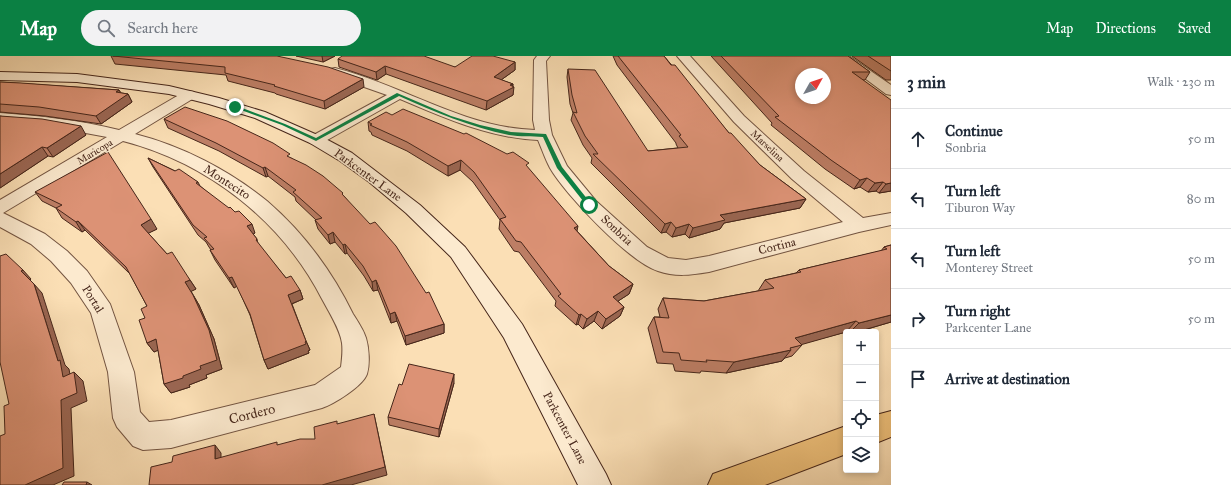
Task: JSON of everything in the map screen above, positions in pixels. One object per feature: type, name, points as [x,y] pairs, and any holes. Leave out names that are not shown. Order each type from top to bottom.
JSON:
[{"type":"main road","points":[[879,428],[891,424]]},
{"type":"main road","points":[[724,485],[843,441]]},
{"type":"street","name":"Sonbria","points":[[544,56],[540,60],[541,120],[544,135],[559,168],[589,205],[640,252],[663,265]]},
{"type":"street","name":"Marselina","points":[[683,56],[739,119],[798,175],[859,225]]},
{"type":"street","points":[[840,56],[891,91]]},
{"type":"street","points":[[341,59],[324,69],[361,80],[399,94],[450,116],[479,126],[511,134],[544,135]]},
{"type":"street","name":"Parkcenter Lane","points":[[0,76],[77,78],[114,82],[189,95],[260,115],[316,140],[346,157],[376,178],[413,209],[458,252],[513,331],[595,485]]},
{"type":"street","points":[[316,140],[399,94]]},
{"type":"street","name":"Maricopa","points":[[0,208],[189,95]]},
{"type":"street","name":"Montecito","points":[[0,118],[57,122],[123,135],[168,149],[193,160],[230,183],[273,217],[308,254],[332,294],[354,340],[354,373]]},
{"type":"street","name":"Portal","points":[[0,219],[38,239],[59,256],[79,278],[102,311],[121,372],[128,418],[143,436]]},
{"type":"street","name":"Cortina","points":[[663,265],[686,268],[709,264],[859,225],[891,219]]},
{"type":"street","name":"Cordero","points":[[143,436],[171,434],[322,396],[354,373]]},
{"type":"building","points":[[113,56],[277,56],[328,67],[363,79],[324,101],[274,86],[275,85],[225,73],[225,67]]},
{"type":"building","points":[[342,56],[424,56],[455,67],[472,56],[493,56],[515,62],[494,77],[513,84],[510,85],[514,87],[487,101],[385,66],[376,72],[338,59]]},
{"type":"building","points":[[618,56],[664,56],[671,65],[675,65],[729,133],[731,133],[760,165],[806,199],[720,215],[725,220],[693,228],[689,224],[676,228],[671,222],[665,224],[593,154],[598,154],[585,136],[573,112],[577,113],[572,95],[568,69],[595,70],[648,151],[688,147],[679,136],[681,135]]},
{"type":"building","points":[[721,56],[848,56],[870,72],[852,72],[891,100],[891,183],[875,183],[867,178],[860,180],[831,160],[775,117],[779,116]]},
{"type":"building","points":[[868,56],[891,56],[891,71]]},
{"type":"building","points":[[0,82],[119,90],[116,92],[128,94],[96,116],[39,107],[0,104]]},
{"type":"building","points":[[185,107],[227,121],[273,143],[290,154],[287,156],[306,165],[323,176],[343,193],[342,194],[370,224],[375,222],[396,246],[426,293],[429,292],[444,324],[405,336],[395,312],[390,314],[376,280],[372,282],[363,266],[333,232],[328,235],[315,220],[322,218],[293,192],[296,190],[265,167],[263,168],[216,143],[164,119]]},
{"type":"building","points":[[403,109],[464,134],[466,133],[507,154],[513,152],[529,163],[526,165],[578,226],[574,228],[609,266],[633,284],[613,297],[624,307],[606,319],[598,311],[587,319],[581,314],[579,315],[558,296],[561,294],[521,242],[516,241],[500,219],[506,217],[474,172],[461,160],[448,166],[407,142],[370,125],[372,124],[368,122],[386,112],[392,115]]},
{"type":"building","points":[[0,116],[42,119],[81,126],[47,148],[42,147],[0,174]]},
{"type":"building","points":[[108,152],[151,219],[141,225],[167,254],[172,252],[190,280],[185,282],[193,295],[209,330],[217,360],[200,366],[201,369],[183,376],[183,378],[164,384],[156,339],[147,343],[139,320],[145,318],[141,309],[147,306],[126,267],[78,221],[76,222],[56,208],[62,205],[35,192]]},
{"type":"building","points":[[148,158],[175,171],[179,169],[198,182],[196,183],[229,208],[230,207],[235,212],[239,211],[252,224],[247,226],[257,239],[256,240],[286,278],[291,276],[300,290],[288,295],[306,344],[264,360],[250,314],[232,277],[229,278],[210,250],[214,249],[204,238],[207,237],[193,225]]},
{"type":"building","points":[[891,245],[891,315],[859,323],[856,321],[795,338],[802,345],[790,348],[791,350],[734,362],[681,360],[679,353],[663,352],[654,317],[669,318],[663,298],[704,301],[774,288],[765,280],[801,272],[799,270],[887,249],[884,247]]},
{"type":"building","points":[[6,254],[23,270],[21,271],[34,284],[58,361],[60,360],[63,377],[74,372],[77,393],[61,400],[63,468],[25,485],[0,485],[0,436],[5,434],[4,406],[9,404],[0,362],[0,256]]},
{"type":"building","points":[[409,364],[454,374],[439,429],[388,417],[399,384],[402,385]]},
{"type":"building","points":[[374,414],[385,467],[322,485],[149,485],[151,467],[172,462],[173,456],[215,445],[215,459],[277,442],[277,445],[300,439],[315,439],[314,427],[337,421],[337,424]]},
{"type":"building","points":[[64,482],[87,482],[86,485],[62,485]]},
{"type":"route","points":[[235,107],[284,124],[316,140],[399,94],[450,116],[479,126],[511,134],[528,136],[544,135],[559,168],[589,205]]}]
